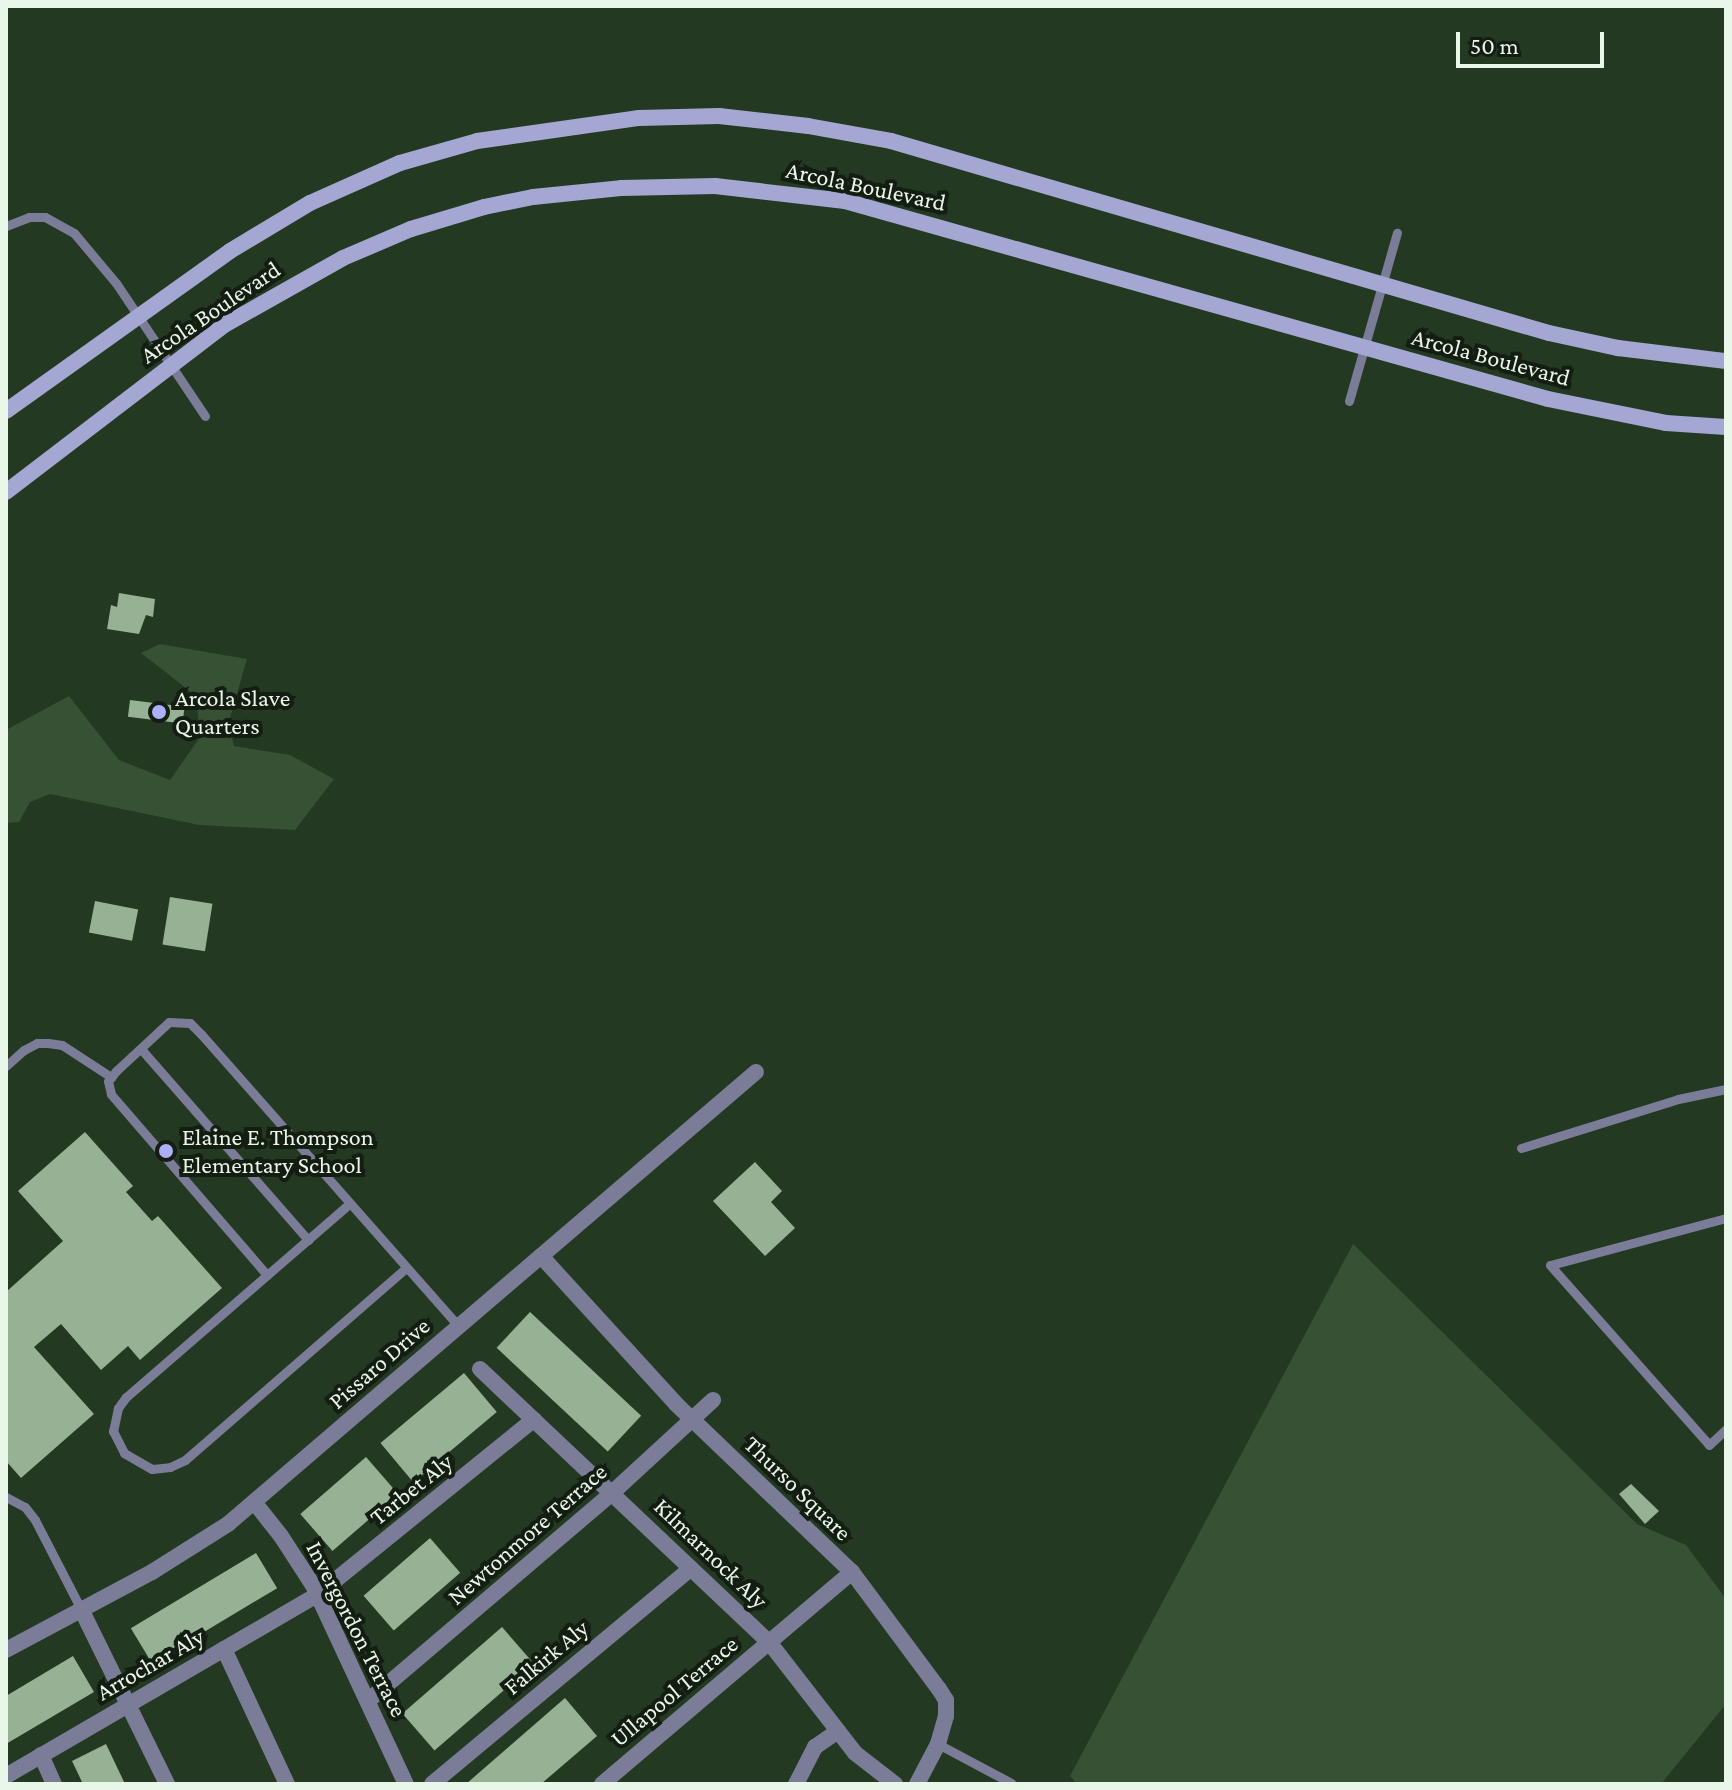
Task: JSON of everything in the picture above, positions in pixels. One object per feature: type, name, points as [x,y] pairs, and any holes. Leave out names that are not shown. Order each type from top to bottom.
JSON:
[{"type":"main road","name":"Arcola Boulevard","points":[[6,411],[230,251],[310,203],[400,163],[477,141],[554,128],[639,118],[705,116],[808,126],[891,141],[1549,333],[1618,348],[1726,361]]},
{"type":"main road","name":"Arcola Boulevard","points":[[6,492],[226,324],[297,282],[411,229],[533,197],[675,186],[757,188],[845,201],[1561,402],[1666,423],[1726,427]]},
{"type":"street","name":"Pissaro Drive","points":[[6,1650],[199,1543],[254,1502],[756,1072]]},
{"type":"street","name":"Thurso Square","points":[[541,1256],[692,1420],[852,1572],[946,1700],[946,1716],[938,1744],[917,1784]]},
{"type":"street","name":"Kilmarnock Aly","points":[[480,1369],[769,1642],[871,1769],[895,1784]]},
{"type":"street","name":"Newtonmore Terrace","points":[[369,1700],[613,1492],[713,1400]]},
{"type":"street","name":"Tarbet Aly","points":[[317,1595],[534,1419]]},
{"type":"street","name":"Invergordon Terrace","points":[[254,1502],[281,1536],[317,1595],[406,1784]]},
{"type":"street","name":"Falkirk Aly","points":[[432,1784],[691,1568]]},
{"type":"street","name":"Ullapool Terrace","points":[[602,1784],[852,1572]]},
{"type":"street","name":"Arrochar Aly","points":[[6,1776],[317,1595]]},
{"type":"street","points":[[81,1609],[167,1784]]},
{"type":"street","points":[[224,1649],[287,1784]]},
{"type":"street","points":[[796,1784],[815,1747],[838,1731]]},
{"type":"street","points":[[41,1755],[54,1784]]},
{"type":"lane","points":[[6,226],[29,217],[45,217],[60,224],[92,252],[139,314],[205,416]]},
{"type":"lane","points":[[1349,401],[1397,233]]},
{"type":"lane","points":[[267,1275],[111,1094],[111,1077],[169,1022],[190,1023],[458,1326]]},
{"type":"lane","points":[[6,1066],[24,1050],[37,1043],[48,1043],[62,1045],[111,1077]]},
{"type":"lane","points":[[141,1049],[308,1240]]},
{"type":"lane","points":[[1521,1148],[1678,1099],[1726,1089]]},
{"type":"lane","points":[[349,1204],[118,1408],[113,1431],[116,1442],[136,1463],[152,1469],[170,1467],[185,1460],[406,1268]]},
{"type":"lane","points":[[1726,1218],[1550,1265],[1709,1445],[1726,1429]]},
{"type":"lane","points":[[6,1497],[25,1507],[35,1520],[81,1609]]},
{"type":"lane","points":[[938,1744],[1011,1783]]},
{"type":"green space","points":[[160,644],[247,659],[228,725],[234,746],[290,755],[334,779],[295,830],[199,825],[50,794],[30,802],[19,822],[6,823],[6,730],[69,696],[119,760],[170,780],[200,737],[196,696],[141,653]]},
{"type":"green space","points":[[1353,1244],[1637,1524],[1686,1545],[1726,1599],[1726,1704],[1661,1784],[1077,1784],[1070,1776]]},
{"type":"building","points":[[119,593],[155,599],[153,617],[146,615],[139,634],[107,629],[111,605],[117,607]]},
{"type":"building","points":[[130,700],[185,707],[183,724],[128,717]]},
{"type":"building","points":[[170,897],[212,904],[205,951],[162,944]]},
{"type":"building","points":[[95,901],[138,909],[132,941],[89,932]]},
{"type":"building","name":"Elaine E. Thompson Elementary School","points":[[85,1132],[133,1186],[126,1192],[152,1221],[158,1216],[222,1288],[140,1360],[128,1346],[101,1370],[61,1324],[34,1347],[94,1414],[21,1478],[6,1461],[6,1292],[63,1241],[18,1191]]},
{"type":"building","points":[[755,1162],[782,1191],[771,1202],[795,1228],[765,1256],[713,1201]]},
{"type":"building","points":[[530,1312],[641,1416],[608,1452],[497,1348]]},
{"type":"building","points":[[464,1373],[497,1412],[413,1482],[381,1443]]},
{"type":"building","points":[[366,1457],[398,1494],[332,1551],[300,1514]]},
{"type":"building","points":[[1631,1484],[1659,1511],[1645,1524],[1619,1494]]},
{"type":"building","points":[[430,1538],[460,1573],[394,1630],[364,1596]]},
{"type":"building","points":[[256,1553],[277,1588],[152,1663],[131,1628]]},
{"type":"building","points":[[502,1627],[534,1664],[435,1751],[402,1714]]},
{"type":"building","points":[[73,1656],[94,1692],[6,1744],[6,1696]]},
{"type":"building","points":[[565,1698],[597,1736],[541,1784],[466,1784]]},
{"type":"building","points":[[106,1744],[125,1784],[83,1784],[72,1761]]},
{"type":"place","name":"Arcola Slave Quarters","points":[[159,712]]},
{"type":"place","name":"Elaine E. Thompson Elementary School","points":[[166,1151]]}]
